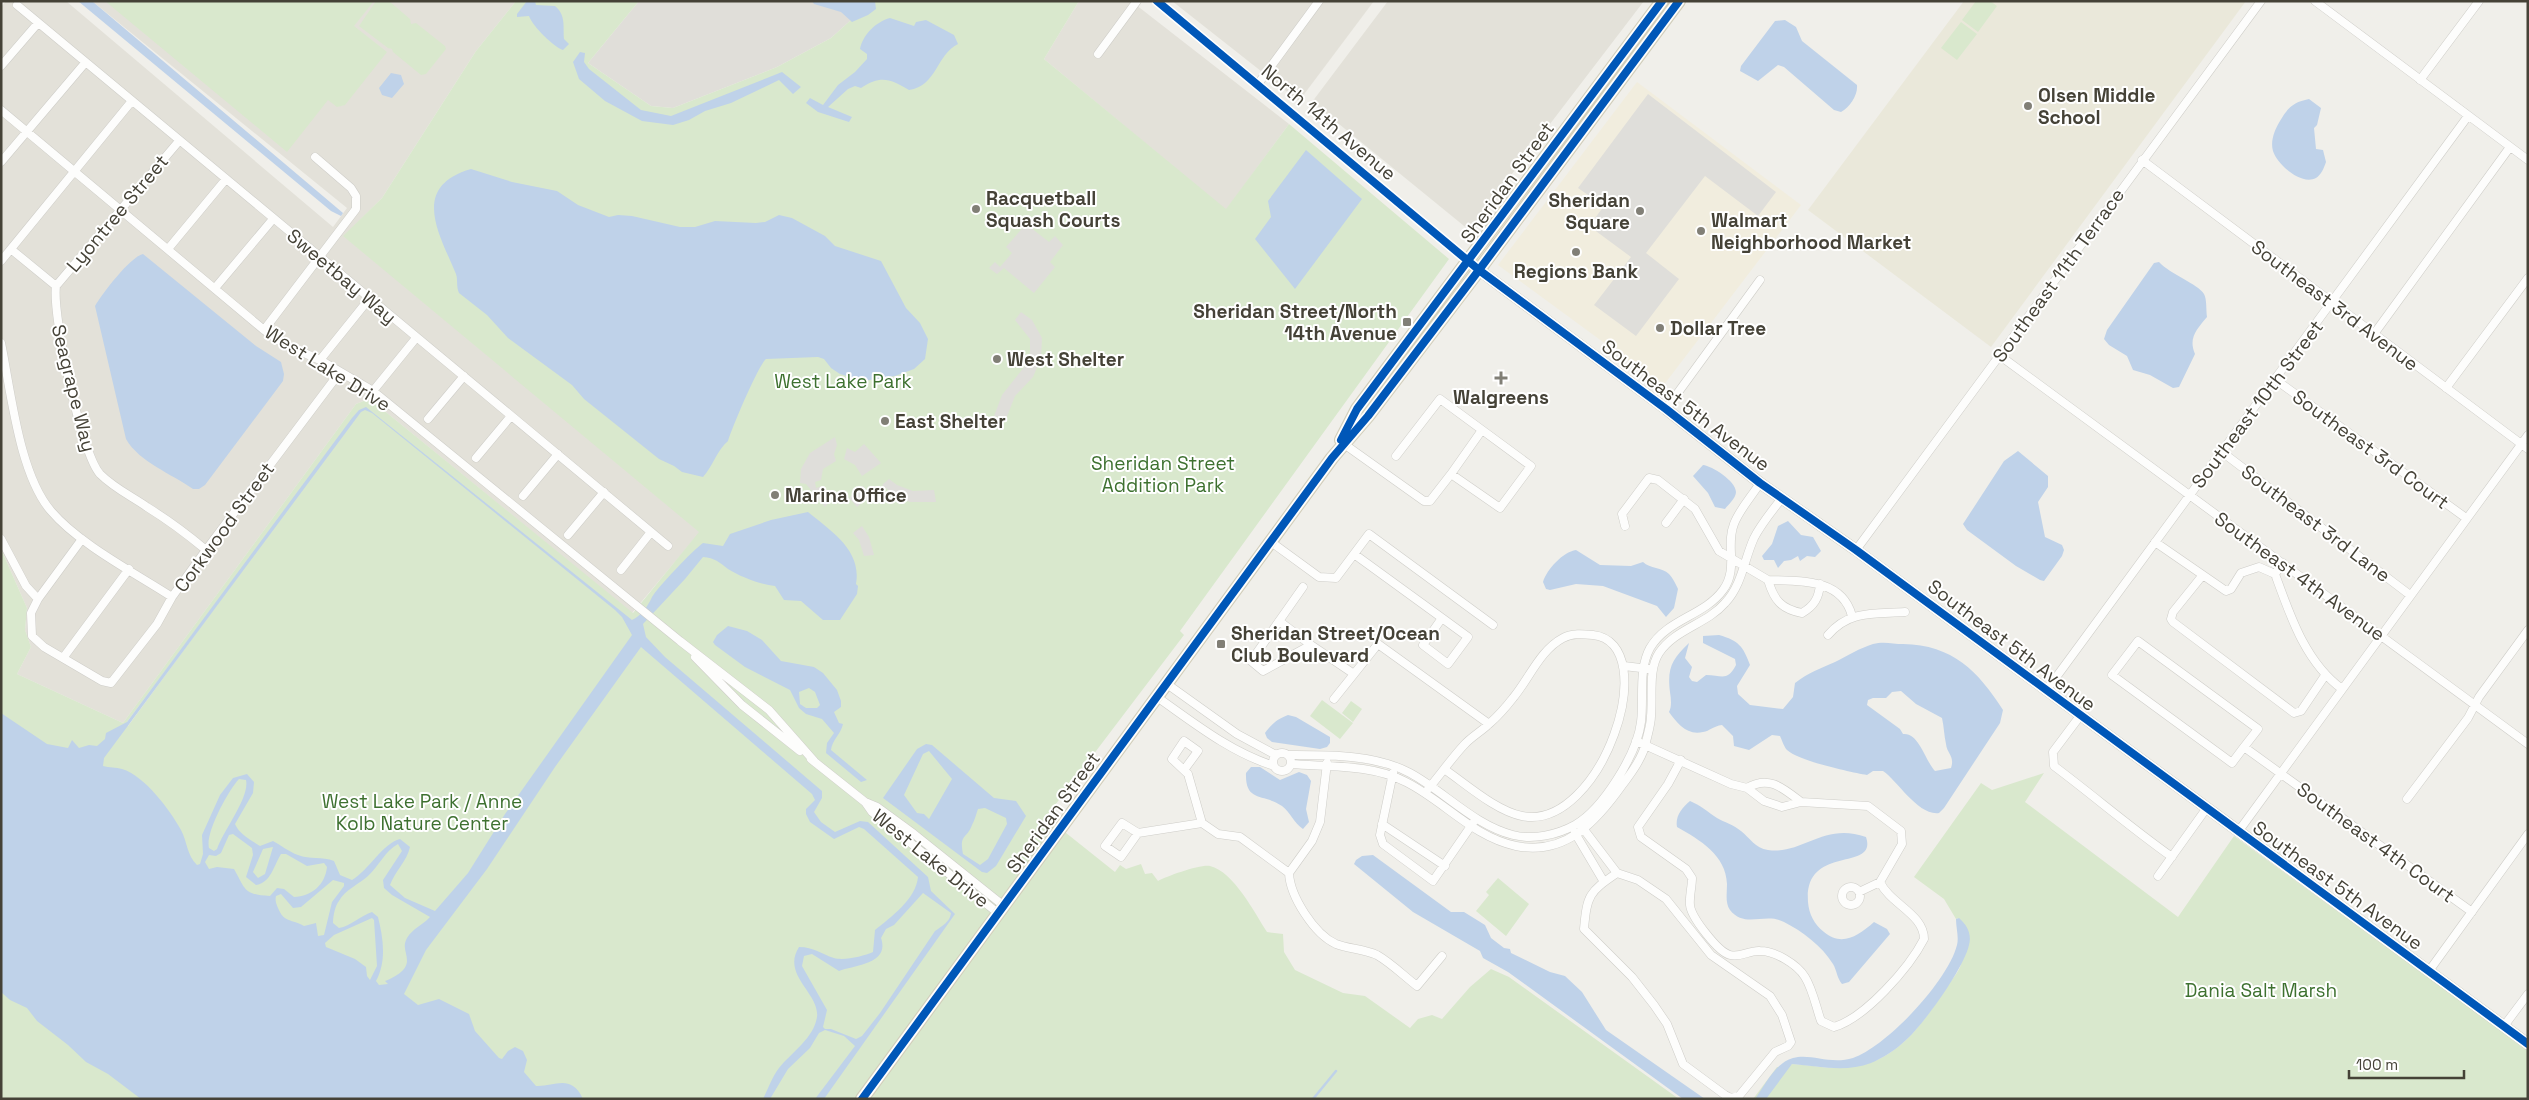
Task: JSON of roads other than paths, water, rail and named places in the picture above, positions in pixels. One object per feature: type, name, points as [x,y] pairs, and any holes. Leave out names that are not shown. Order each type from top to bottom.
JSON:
[{"type":"main road","name":"Sheridan Street","points":[[1332,458],[1357,408],[1662,1]]},
{"type":"main road","points":[[1622,78],[1622,67],[1669,1]]},
{"type":"main road","name":"Sheridan Street","points":[[862,1099],[1332,458],[1479,270],[1679,1]]},
{"type":"main road","points":[[1566,152],[1568,138],[1612,80],[1613,66]]},
{"type":"street","points":[[1098,54],[1137,1]]},
{"type":"street","name":"North 14th Avenue","points":[[1157,1],[1479,270]]},
{"type":"street","name":"Southeast 11th Terrace","points":[[1856,550],[2261,1]]},
{"type":"street","points":[[2315,1],[2528,160]]},
{"type":"street","points":[[2327,9],[2333,1]]},
{"type":"street","points":[[2420,80],[2479,1]]},
{"type":"street","points":[[1258,84],[1317,2]]},
{"type":"street","name":"Sweetbay Way","points":[[17,6],[369,300],[464,376],[668,546]]},
{"type":"street","points":[[1,66],[38,23]]},
{"type":"street","points":[[1,162],[85,63]]},
{"type":"street","points":[[1,261],[12,250],[131,102]]},
{"type":"street","name":"West Lake Drive","points":[[1,110],[264,330],[284,344],[320,360],[373,391],[680,641],[769,710],[814,761]]},
{"type":"street","name":"Southeast 10th Street","points":[[2046,690],[2276,380],[2468,116]]},
{"type":"street","name":"Lyontree Street","points":[[56,286],[179,141]]},
{"type":"street","points":[[2374,334],[2510,147]]},
{"type":"street","points":[[264,330],[356,209],[356,196],[351,188],[316,157]]},
{"type":"street","name":"Southeast 3rd Avenue","points":[[2142,160],[2528,450]]},
{"type":"street","points":[[168,249],[226,180]]},
{"type":"street","points":[[215,288],[273,219]]},
{"type":"street","points":[[12,250],[56,286]]},
{"type":"street","name":"Southeast 5th Avenue","points":[[1479,270],[1666,409],[1760,483],[1856,550],[2528,1044]]},
{"type":"street","points":[[2446,388],[2528,278]]},
{"type":"street","points":[[1666,409],[1760,280]]},
{"type":"street","name":"Seagrape Way","points":[[56,286],[56,313],[87,452],[99,473],[116,488],[172,522],[206,550]]},
{"type":"street","points":[[320,360],[369,300]]},
{"type":"street","points":[[373,391],[416,338]]},
{"type":"street","points":[[1,344],[30,476],[51,511],[82,539],[172,597]]},
{"type":"street","name":"Southeast 4th Avenue","points":[[1999,356],[2528,744]]},
{"type":"street","name":"Corkwood Street","points":[[62,658],[102,681],[111,683],[157,624],[172,597],[206,550],[340,372]]},
{"type":"street","points":[[428,419],[464,376]]},
{"type":"street","name":"Southeast 3rd Court","points":[[2276,380],[2466,518]]},
{"type":"street","points":[[1396,456],[1440,399],[1531,466],[1500,508],[1450,474]]},
{"type":"street","points":[[476,458],[511,416]]},
{"type":"street","points":[[1344,444],[1424,501],[1430,501],[1482,430]]},
{"type":"street","points":[[2238,832],[2528,435]]},
{"type":"street","name":"Southeast 3rd Lane","points":[[2222,452],[2410,594]]},
{"type":"street","points":[[523,496],[558,454]]},
{"type":"street","points":[[1625,526],[1622,514],[1649,478],[1658,480],[1695,508],[1719,551],[1744,568],[1768,580],[1820,584],[1836,591],[1849,605],[1852,616]]},
{"type":"street","points":[[1274,766],[1273,760],[1276,755],[1282,753],[1288,755],[1361,759],[1395,766],[1410,772],[1477,818],[1501,832],[1530,837],[1546,836],[1575,825],[1596,806],[1619,774],[1636,741],[1641,722],[1644,668],[1650,649],[1658,637],[1678,621],[1700,610],[1723,590],[1729,579],[1733,560],[1731,544],[1733,524],[1760,483]]},
{"type":"street","points":[[568,535],[604,492]]},
{"type":"street","points":[[1291,764],[1360,769],[1392,776],[1425,792],[1492,839],[1524,847],[1538,847],[1577,836],[1607,807],[1632,771],[1646,745],[1651,717],[1653,669],[1659,654],[1668,642],[1725,604],[1738,586],[1754,538],[1782,498]]},
{"type":"street","points":[[1666,523],[1684,499]]},
{"type":"street","points":[[620,570],[651,532]]},
{"type":"street","points":[[1270,543],[1319,576],[1336,578],[1369,534],[1493,625]]},
{"type":"street","points":[[1,539],[26,586],[38,599]]},
{"type":"street","points":[[82,539],[38,599],[31,613],[32,636],[62,658],[129,569]]},
{"type":"street","points":[[2155,542],[2226,591],[2231,589],[2241,573],[2258,566],[2275,574],[2296,630],[2324,677],[2342,689]]},
{"type":"street","points":[[1354,554],[1442,618],[1468,637],[1448,664],[1423,645],[1442,618]]},
{"type":"street","points":[[2275,574],[2282,563]]},
{"type":"street","points":[[2202,576],[2173,612],[2170,619],[2173,622],[2294,713],[2300,711],[2324,677]]},
{"type":"street","points":[[1768,580],[1772,596],[1779,604],[1788,610],[1802,613],[1812,608],[1819,596],[1820,584]]},
{"type":"street","points":[[1304,587],[1251,661],[1263,671],[1311,645]]},
{"type":"street","points":[[1828,635],[1838,623],[1852,616],[1904,612]]},
{"type":"street","points":[[1279,621],[1354,674]]},
{"type":"street","points":[[2407,799],[2468,718],[2475,705],[2528,630]]},
{"type":"street","points":[[1425,792],[1464,744],[1490,724],[1514,698],[1548,649],[1564,637],[1580,634],[1598,636],[1612,644],[1618,652],[1624,666],[1621,711],[1613,741],[1603,760],[1584,787],[1570,802],[1537,816],[1523,816],[1506,811],[1444,769]]},
{"type":"street","name":"West Lake Drive","points":[[680,641],[731,694],[760,720],[865,802],[876,807],[914,834],[1002,910]]},
{"type":"street","points":[[2138,641],[2258,729],[2244,747],[2232,763],[2112,676],[2138,641]]},
{"type":"street","points":[[1334,699],[1378,644],[1490,724]]},
{"type":"street","points":[[1624,666],[1653,669]]},
{"type":"street","points":[[1167,684],[1237,734],[1276,755]]},
{"type":"street","points":[[1157,697],[1225,744],[1247,756],[1274,766],[1277,770],[1283,772],[1291,764]]},
{"type":"street","points":[[760,720],[769,710]]},
{"type":"street","points":[[2080,716],[2053,752],[2054,766],[2110,808],[2131,828],[2172,857]]},
{"type":"street","points":[[1636,741],[1731,784],[1746,788],[1764,801],[1782,807],[1801,802],[1868,806],[1901,831],[1902,844],[1880,882],[1859,892]]},
{"type":"street","name":"Southeast 4th Court","points":[[2244,747],[2472,912]]},
{"type":"street","points":[[1288,755],[1291,764]]},
{"type":"street","points":[[1328,756],[1320,822],[1312,842],[1289,873],[1289,887],[1298,904],[1324,937],[1337,944],[1377,956],[1417,986],[1442,956]]},
{"type":"street","points":[[1360,769],[1361,759]]},
{"type":"street","points":[[1680,760],[1668,784],[1638,827],[1638,832],[1686,870],[1692,878],[1690,904],[1692,912],[1716,946],[1728,955],[1738,957],[1759,950],[1775,954],[1796,967],[1805,977],[1821,1021],[1828,1026],[1834,1027],[1845,1024],[1886,989],[1924,939],[1924,929],[1884,891],[1880,882]]},
{"type":"street","points":[[1395,766],[1380,835],[1383,844],[1433,881],[1477,818]]},
{"type":"street","points":[[1184,770],[1188,774],[1202,823],[1218,834],[1240,837],[1289,873]]},
{"type":"street","points":[[1746,788],[1757,782],[1772,784],[1801,802]]},
{"type":"street","points":[[2158,876],[2206,809]]},
{"type":"street","points":[[1138,833],[1121,857],[1105,846],[1122,823],[1138,833],[1202,823]]},
{"type":"street","points":[[1382,824],[1444,866]]},
{"type":"street","points":[[1575,825],[1584,830],[1617,873],[1638,880],[1666,899],[1711,955],[1770,996],[1782,1015],[1791,1042],[1788,1046],[1775,1052],[1739,1096],[1731,1098],[1683,1064],[1667,1024],[1654,1005],[1632,977],[1584,929],[1586,912],[1593,890],[1617,873]]},
{"type":"street","points":[[1575,825],[1577,836],[1604,882]]},
{"type":"street","points":[[2428,971],[2528,834]]},
{"type":"street","points":[[1593,863],[1604,856]]},
{"type":"street","points":[[2504,1026],[2528,994]]},
{"type":"water","points":[[78,1],[92,1],[343,213],[341,216],[331,211]]},
{"type":"water","points":[[527,1],[535,1],[536,5],[555,6],[559,9],[563,21],[564,39],[569,44],[563,50],[544,36],[529,16],[517,17],[517,14]]},
{"type":"water","points":[[812,1],[875,1],[876,9],[852,22],[841,12],[814,4]]},
{"type":"water","points":[[890,18],[914,26],[916,22],[926,20],[954,35],[958,44],[945,55],[931,77],[918,87],[909,90],[891,81],[880,80],[861,88],[855,86],[848,89],[828,107],[852,117],[849,122],[818,112],[806,103],[810,98],[823,105],[838,85],[855,72],[867,59],[867,54],[860,49],[867,34],[875,26]]},
{"type":"water","points":[[1785,20],[1796,27],[1802,41],[1857,85],[1853,100],[1841,112],[1834,110],[1784,67],[1778,65],[1758,81],[1740,71],[1741,66],[1775,21]]},
{"type":"water","points":[[580,52],[585,53],[584,62],[589,69],[641,110],[671,116],[782,72],[801,87],[793,94],[779,80],[731,103],[705,111],[689,120],[673,125],[642,121],[605,101],[579,79],[573,62]]},
{"type":"water","points":[[391,73],[401,75],[404,84],[392,98],[382,95],[379,88]]},
{"type":"water","points":[[2309,99],[2321,108],[2317,125],[2314,128],[2316,149],[2323,150],[2326,162],[2319,175],[2310,180],[2297,176],[2284,167],[2275,156],[2272,143],[2276,128],[2286,112],[2295,104]]},
{"type":"water","points":[[1306,150],[1362,199],[1295,289],[1255,239],[1271,217],[1268,201]]},
{"type":"water","points":[[471,169],[512,182],[557,191],[578,205],[609,217],[618,215],[632,216],[680,227],[695,227],[715,221],[765,222],[779,215],[792,218],[825,236],[835,246],[881,261],[906,308],[920,323],[928,339],[925,359],[914,369],[895,376],[863,381],[840,374],[831,368],[824,359],[818,357],[766,359],[752,385],[728,441],[706,473],[703,477],[682,472],[659,459],[584,399],[572,385],[508,338],[487,315],[459,293],[456,274],[437,228],[434,213],[435,199],[441,187],[452,177]]},
{"type":"water","points":[[143,254],[256,346],[281,362],[284,374],[283,381],[205,485],[199,489],[193,489],[147,461],[126,439],[95,306],[124,269]]},
{"type":"water","points":[[2159,262],[2201,290],[2206,302],[2207,317],[2193,338],[2195,354],[2179,387],[2173,388],[2150,375],[2133,370],[2127,356],[2109,345],[2104,339],[2107,330],[2154,263]]},
{"type":"water","points":[[366,407],[632,620],[644,610],[668,577],[703,543],[723,546],[730,534],[771,520],[808,512],[835,534],[850,551],[857,572],[857,594],[840,620],[823,620],[801,601],[784,600],[775,586],[744,577],[711,558],[703,557],[643,624],[646,637],[665,657],[822,791],[822,798],[814,812],[821,822],[835,832],[860,821],[868,822],[928,877],[931,891],[955,914],[824,1099],[815,1099],[855,1046],[844,1036],[825,1030],[819,1033],[810,1048],[788,1069],[770,1099],[763,1099],[772,1079],[784,1062],[807,1038],[815,1025],[817,1017],[813,1000],[798,975],[795,966],[795,957],[799,947],[813,949],[838,959],[854,958],[873,952],[875,930],[908,900],[913,893],[918,877],[864,829],[859,827],[834,839],[810,822],[806,809],[815,800],[812,794],[641,647],[555,767],[487,869],[426,950],[404,994],[418,1005],[439,999],[469,1014],[475,1031],[499,1058],[502,1059],[508,1051],[515,1047],[523,1051],[527,1060],[524,1072],[536,1086],[568,1084],[578,1091],[583,1099],[141,1099],[108,1074],[86,1062],[37,1021],[27,1008],[10,1000],[1,992],[1,713],[47,744],[68,748],[72,740],[79,748],[89,745],[97,746],[105,739],[106,733],[127,722],[359,410]],"holes":[[[365,410],[372,413],[615,610],[622,617],[632,635],[505,814],[468,873],[435,911],[405,898],[390,885],[410,847],[400,839],[382,851],[352,880],[340,875],[334,861],[302,856],[291,852],[273,841],[260,846],[239,831],[235,824],[253,793],[254,782],[247,774],[233,778],[220,795],[202,835],[203,854],[200,864],[197,865],[189,853],[181,830],[156,795],[131,773],[120,768],[103,766],[104,758],[361,412]],[[239,779],[246,780],[246,787],[240,805],[217,849],[214,851],[209,848],[210,833],[218,812]],[[233,834],[252,848],[253,855],[246,877],[256,885],[261,884],[269,877],[281,854],[286,854],[307,866],[324,863],[327,867],[324,879],[312,892],[294,897],[284,889],[277,888],[270,896],[261,895],[246,889],[234,869],[217,867],[209,869],[205,862],[209,855],[216,856],[221,853],[229,835]],[[398,844],[402,851],[383,880],[384,888],[392,895],[430,917],[407,938],[405,947],[407,961],[405,968],[385,981],[388,984],[379,985],[376,981],[382,965],[383,949],[378,917],[372,912],[339,928],[333,923],[333,920],[335,908],[342,897],[348,890],[368,876],[389,851]],[[273,847],[265,874],[258,878],[253,872],[263,849]],[[333,880],[344,883],[344,886],[332,902],[324,935],[318,936],[316,923],[304,926],[283,916],[278,908],[276,896],[281,894],[293,908],[301,907]],[[923,893],[951,913],[947,921],[935,931],[880,1013],[862,1036],[856,1039],[831,1029],[825,1029],[823,1027],[827,1010],[802,966],[804,956],[812,954],[839,971],[862,965],[876,958],[880,953],[882,947],[881,938],[886,929],[894,925]],[[372,918],[374,920],[377,966],[370,980],[367,976],[366,967],[355,959],[326,947],[325,943],[334,935]]]},
{"type":"water","points":[[2018,451],[2048,476],[2048,487],[2038,502],[2045,537],[2062,545],[2064,550],[2062,556],[2044,581],[2016,566],[1967,530],[1963,524],[2004,461]]},
{"type":"water","points":[[1703,465],[1723,475],[1735,488],[1735,497],[1725,509],[1715,507],[1708,493],[1693,476]]},
{"type":"water","points":[[1788,521],[1801,535],[1813,537],[1821,551],[1815,557],[1807,556],[1800,561],[1798,556],[1784,561],[1778,568],[1774,560],[1764,560],[1762,556],[1772,544],[1778,526]]},
{"type":"water","points":[[1576,550],[1600,565],[1631,566],[1643,562],[1666,572],[1672,577],[1678,589],[1674,608],[1666,617],[1657,606],[1603,586],[1576,584],[1550,590],[1546,589],[1543,582],[1552,567],[1566,554]]},
{"type":"water","points":[[728,626],[747,631],[762,640],[781,661],[814,667],[823,673],[837,690],[841,701],[841,707],[834,712],[839,723],[843,724],[831,750],[867,780],[861,782],[826,753],[827,743],[834,733],[822,719],[806,714],[799,708],[790,690],[745,667],[715,645],[713,642],[717,635]],"holes":[[[809,688],[815,692],[820,705],[817,708],[806,708],[800,704],[799,692]]]},
{"type":"water","points":[[1719,635],[1736,642],[1745,653],[1750,665],[1737,686],[1738,694],[1750,705],[1783,709],[1793,697],[1795,683],[1805,676],[1868,646],[1877,643],[1888,643],[1936,649],[1962,663],[1984,683],[2003,710],[2000,723],[1944,808],[1939,813],[1931,812],[1916,804],[1883,771],[1873,771],[1867,775],[1813,762],[1787,750],[1780,736],[1772,735],[1749,750],[1734,746],[1733,736],[1722,725],[1697,733],[1683,728],[1669,712],[1671,702],[1669,676],[1672,664],[1678,654],[1689,643],[1685,658],[1692,667],[1689,677],[1692,681],[1697,682],[1706,675],[1727,676],[1736,665],[1735,659],[1703,643],[1703,636]],"holes":[[[1901,691],[1916,704],[1942,718],[1947,747],[1952,761],[1951,768],[1935,771],[1918,742],[1909,735],[1903,734],[1900,729],[1867,705],[1868,700],[1886,698],[1892,692]]]},
{"type":"water","points":[[1288,715],[1296,717],[1330,737],[1330,743],[1327,747],[1320,749],[1272,742],[1265,733],[1275,722]]},
{"type":"water","points":[[926,744],[932,745],[994,798],[1016,801],[1026,816],[996,866],[987,873],[982,872],[883,798],[917,749]],"holes":[[[929,751],[952,779],[929,819],[924,814],[917,813],[904,795],[923,754]],[[985,808],[1006,818],[1007,824],[988,859],[980,865],[963,854],[962,843],[978,809]]]},
{"type":"water","points":[[1251,767],[1260,767],[1280,780],[1299,772],[1307,775],[1311,781],[1306,809],[1309,822],[1303,829],[1282,806],[1252,793],[1246,782],[1246,773]]},
{"type":"water","points":[[1690,801],[1732,825],[1763,849],[1780,850],[1792,848],[1837,833],[1851,833],[1866,837],[1867,848],[1861,854],[1828,865],[1817,872],[1810,884],[1808,902],[1811,915],[1817,926],[1824,932],[1837,939],[1850,938],[1862,932],[1874,922],[1887,929],[1890,934],[1849,982],[1842,984],[1828,957],[1805,934],[1777,919],[1749,920],[1736,916],[1730,910],[1727,901],[1726,874],[1717,857],[1703,843],[1677,827],[1677,819],[1680,812]]},
{"type":"water","points":[[1373,855],[1451,912],[1464,912],[1485,925],[1491,938],[1504,948],[1510,949],[1511,953],[1550,972],[1565,976],[1582,992],[1606,1030],[1705,1099],[1683,1099],[1508,972],[1483,958],[1480,951],[1413,912],[1354,864],[1362,856]]},
{"type":"water","points":[[1959,918],[1969,933],[1970,941],[1966,955],[1952,981],[1933,1009],[1902,1043],[1880,1059],[1851,1068],[1792,1064],[1766,1099],[1755,1099],[1776,1069],[1787,1061],[1800,1057],[1829,1060],[1853,1058],[1867,1051],[1898,1026],[1942,976],[1957,945],[1956,919]]},
{"type":"waterway","points":[[1313,1099],[1336,1071]]},
{"type":"place","name":"Olsen Middle School","points":[[2028,106]]},
{"type":"place","name":"Racquetball Squash Courts","points":[[976,209]]},
{"type":"place","name":"Sheridan Square","points":[[1640,211]]},
{"type":"place","name":"Walmart Neighborhood Market","points":[[1701,231]]},
{"type":"place","name":"Regions Bank","points":[[1576,252]]},
{"type":"place","name":"Sheridan Street/North 14th Avenue","points":[[1407,322]]},
{"type":"place","name":"Dollar Tree","points":[[1660,328]]},
{"type":"place","name":"West Shelter","points":[[997,359]]},
{"type":"place","name":"Walgreens","points":[[1501,378]]},
{"type":"place","name":"East Shelter","points":[[885,421]]},
{"type":"place","name":"Marina Office","points":[[775,495]]},
{"type":"place","name":"Sheridan Street/Ocean Club Boulevard","points":[[1221,644]]},
{"type":"park label","name":"West Lake Park","points":[[843,381]]},
{"type":"park label","name":"Sheridan Street Addition Park","points":[[1163,474]]},
{"type":"park label","name":"West Lake Park / Anne Kolb Nature Center","points":[[422,812]]},
{"type":"park label","name":"Dania Salt Marsh","points":[[2261,990]]}]
